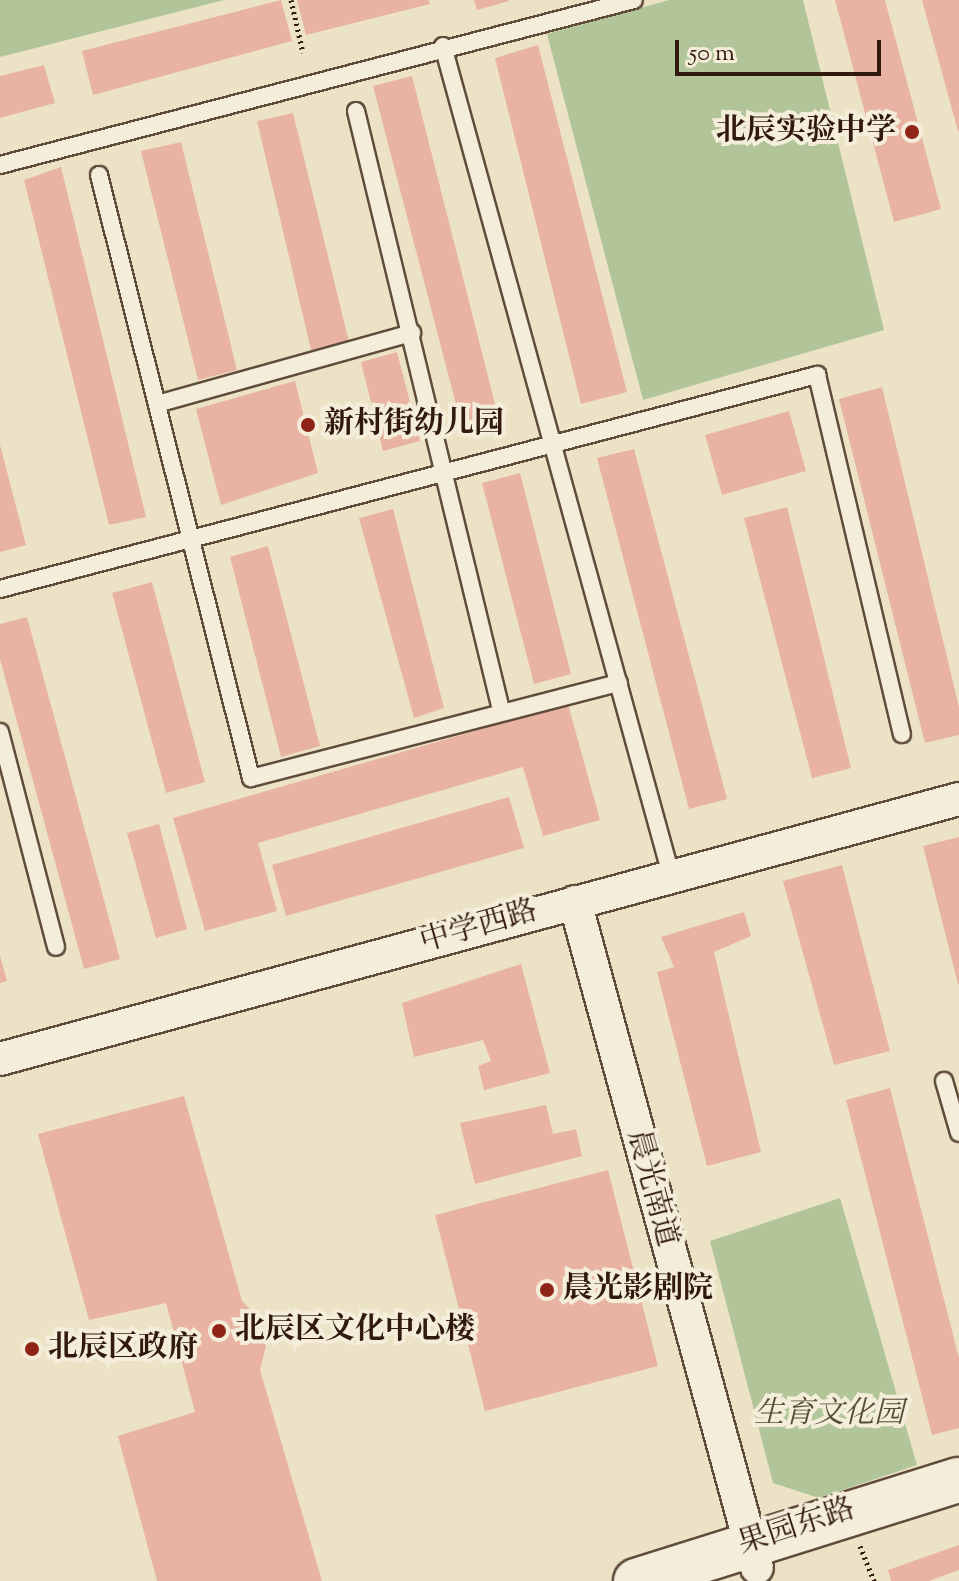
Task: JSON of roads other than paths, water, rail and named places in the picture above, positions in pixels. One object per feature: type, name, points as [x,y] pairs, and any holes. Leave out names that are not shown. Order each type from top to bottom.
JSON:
[{"type":"street","name":"中学西路","points":[[0,1059],[959,799]]},
{"type":"street","name":"晨光南道","points":[[575,902],[742,1564]]},
{"type":"street","name":"果园东路","points":[[742,1564],[959,1480]]},
{"type":"street","name":"果园东路","points":[[636,1581],[742,1564],[959,1504]]},
{"type":"lane","points":[[0,165],[443,46],[634,0]]},
{"type":"lane","points":[[443,46],[549,441],[671,875]]},
{"type":"lane","points":[[356,111],[447,468],[501,710]]},
{"type":"lane","points":[[99,175],[251,778],[501,710],[619,683]]},
{"type":"lane","points":[[157,404],[412,333]]},
{"type":"lane","points":[[0,589],[549,441],[817,375],[902,734]]},
{"type":"lane","points":[[0,732],[56,947]]},
{"type":"lane","points":[[944,1081],[959,1133]]},
{"type":"place","name":"北辰实验中学","points":[[912,132]]},
{"type":"place","name":"新村街幼儿园","points":[[308,425]]},
{"type":"place","name":"晨光影剧院","points":[[547,1290]]},
{"type":"place","name":"北辰区文化中心楼","points":[[219,1331]]},
{"type":"place","name":"北辰区政府","points":[[32,1349]]},
{"type":"park label","name":"生育文化园","points":[[829,1415]]}]
